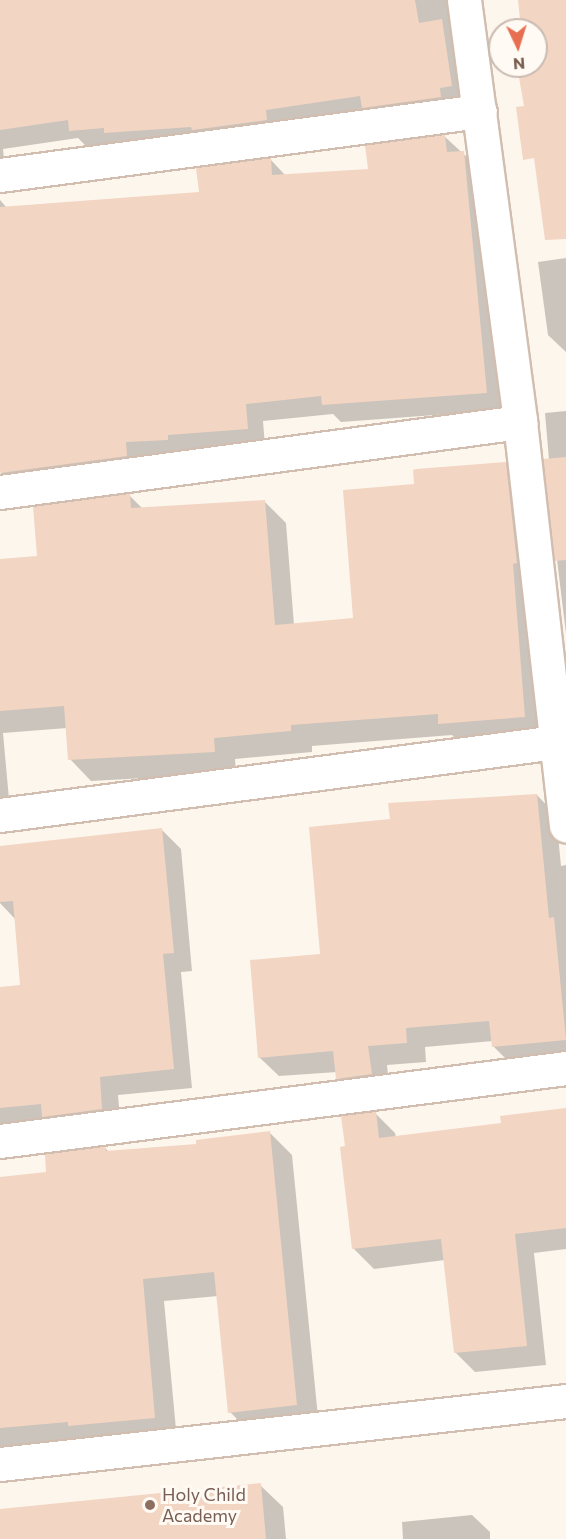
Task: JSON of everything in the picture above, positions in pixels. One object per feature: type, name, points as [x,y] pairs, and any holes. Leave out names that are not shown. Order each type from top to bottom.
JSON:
[{"type":"street","points":[[464,0],[520,422],[566,825]]},
{"type":"street","points":[[0,175],[480,111]]},
{"type":"street","points":[[0,492],[520,422]]},
{"type":"street","points":[[0,815],[556,741]]},
{"type":"street","points":[[0,1141],[566,1068]]},
{"type":"street","points":[[0,1464],[566,1401]]},
{"type":"building","points":[[0,0],[415,0],[419,23],[442,19],[452,86],[440,88],[441,97],[362,108],[360,96],[266,110],[267,120],[192,130],[191,127],[104,133],[104,128],[69,131],[68,120],[0,130]]},
{"type":"building","points":[[518,0],[566,0],[566,239],[545,240],[534,158],[523,160],[516,107],[524,106],[519,78],[548,78],[548,18],[520,18]]},
{"type":"building","points":[[445,135],[447,152],[464,151],[487,393],[322,405],[321,396],[246,404],[248,429],[168,435],[168,440],[126,442],[127,456],[0,473],[0,207],[199,192],[196,168],[271,158],[272,175],[368,169],[365,145]]},
{"type":"building","points":[[566,457],[566,560],[555,561],[543,459]]},
{"type":"building","points":[[506,462],[517,563],[513,564],[525,717],[438,724],[438,714],[291,725],[291,731],[214,738],[215,752],[68,760],[64,706],[0,711],[0,559],[37,556],[33,506],[130,493],[131,508],[265,500],[275,625],[353,618],[343,490],[414,484],[413,470],[416,469]]},
{"type":"building","points":[[537,794],[549,918],[554,917],[566,1040],[492,1047],[489,1021],[406,1028],[407,1043],[368,1046],[372,1074],[336,1079],[333,1051],[258,1058],[250,960],[320,954],[309,827],[390,819],[388,803]]},
{"type":"building","points":[[162,828],[174,953],[163,954],[174,1069],[100,1077],[102,1109],[42,1117],[41,1104],[0,1108],[0,987],[20,985],[13,901],[0,902],[0,846]]},
{"type":"building","points":[[566,1108],[566,1228],[515,1234],[527,1346],[454,1353],[441,1239],[352,1249],[340,1147],[345,1146],[341,1116],[376,1111],[379,1138],[501,1123],[500,1116]]},
{"type":"building","points":[[270,1131],[297,1405],[228,1413],[214,1272],[143,1279],[155,1418],[68,1426],[68,1422],[0,1428],[0,1177],[46,1172],[45,1154],[105,1146],[106,1151],[196,1144],[196,1140]]},
{"type":"building","points":[[261,1483],[266,1539],[0,1539],[0,1509]]},
{"type":"place","name":"Holy Child Academy","points":[[150,1505]]}]
